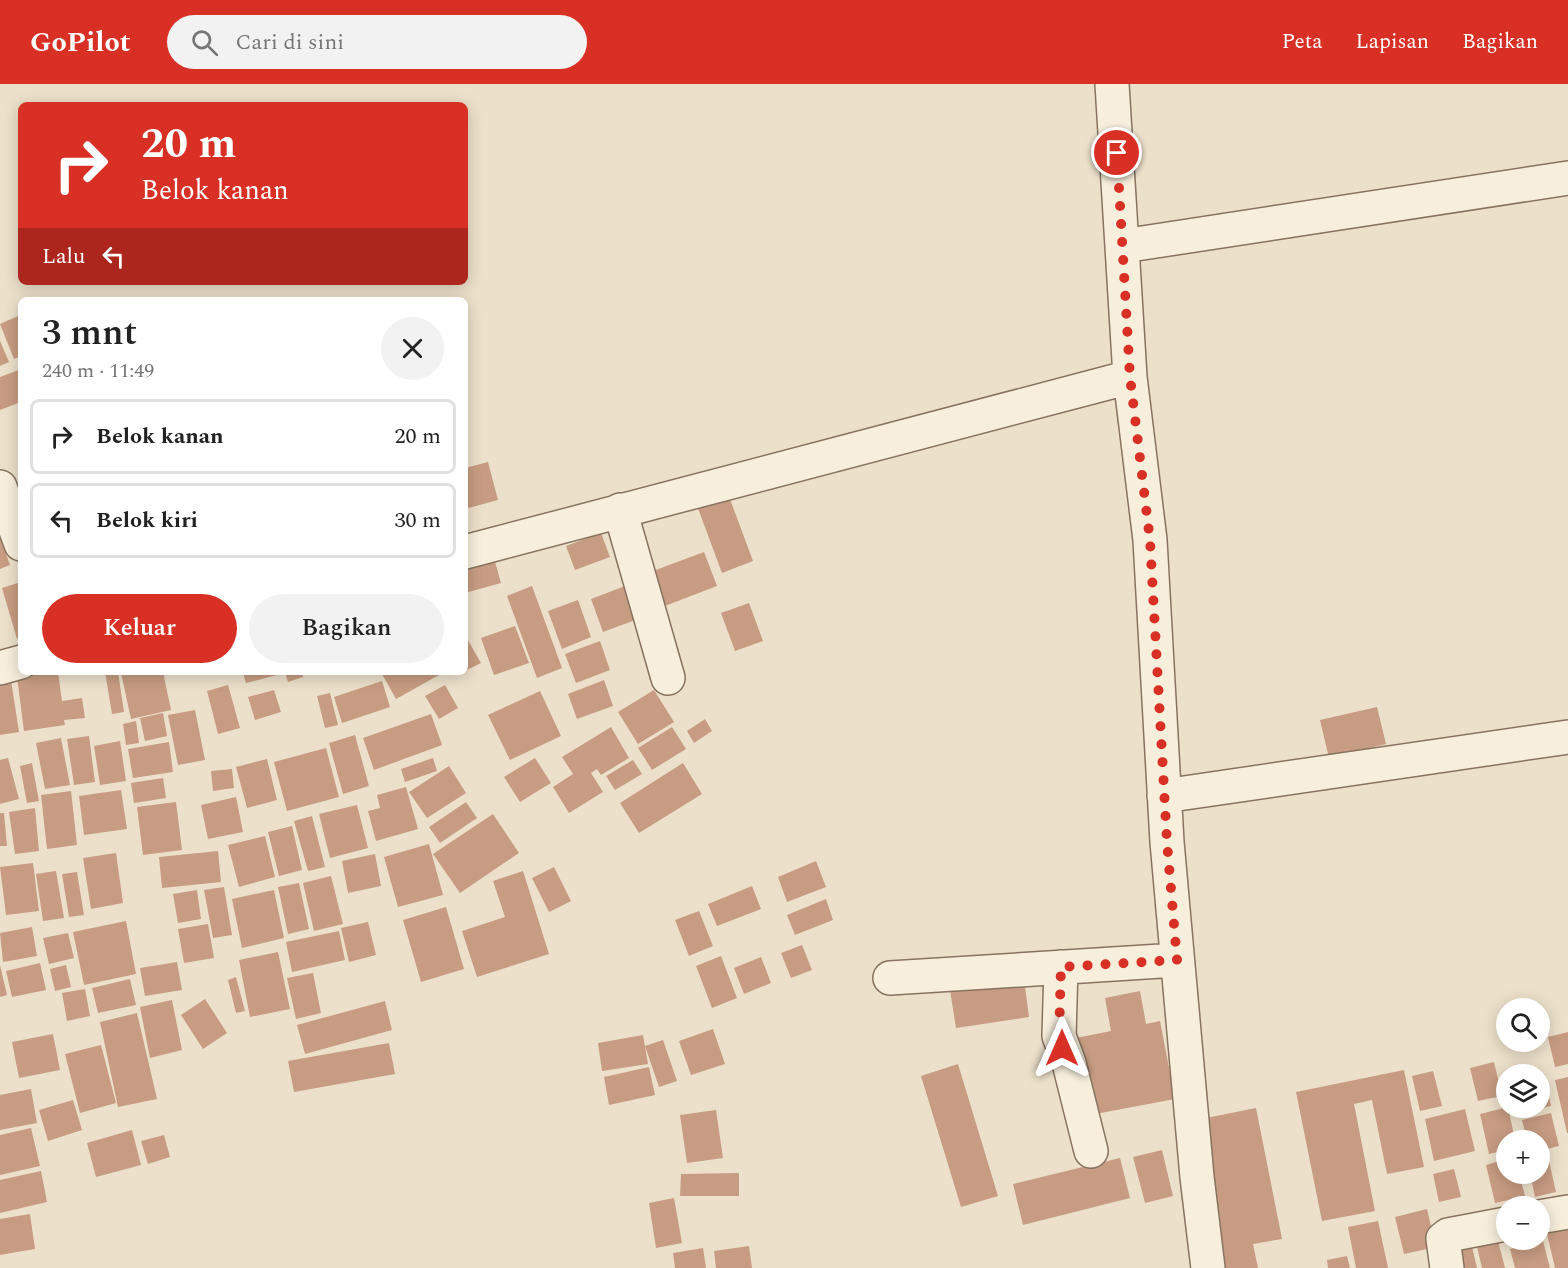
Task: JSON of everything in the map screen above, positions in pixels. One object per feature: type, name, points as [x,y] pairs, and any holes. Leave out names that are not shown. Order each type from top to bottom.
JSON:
[{"type":"street","points":[[1112,84],[1130,377],[1150,540],[1164,796],[1177,960],[1197,1177],[1208,1268]]},
{"type":"street","points":[[1123,246],[1568,178]]},
{"type":"street","points":[[468,551],[1130,377]]},
{"type":"street","points":[[0,487],[18,536]]},
{"type":"street","points":[[620,510],[668,678]]},
{"type":"street","points":[[0,668],[18,663]]},
{"type":"street","points":[[1164,796],[1568,737]]},
{"type":"street","points":[[890,978],[1177,960]]},
{"type":"street","points":[[1061,967],[1059,1036],[1069,1063],[1091,1150]]},
{"type":"street","points":[[1550,1215],[1568,1212]]},
{"type":"street","points":[[1447,1268],[1442,1245],[1443,1239],[1448,1235],[1496,1226]]},
{"type":"building","points":[[18,316],[18,357],[14,359],[0,324]]},
{"type":"building","points":[[0,341],[9,362],[0,366]]},
{"type":"building","points":[[18,370],[18,403],[0,410],[0,377]]},
{"type":"building","points":[[488,462],[498,500],[468,508],[468,467]]},
{"type":"building","points":[[727,491],[753,561],[722,573],[696,503]]},
{"type":"building","points":[[601,533],[610,557],[575,570],[566,546]]},
{"type":"building","points":[[0,537],[10,565],[0,569]]},
{"type":"building","points":[[704,552],[717,586],[657,609],[645,574]]},
{"type":"building","points":[[494,558],[501,583],[468,592],[468,564]]},
{"type":"building","points":[[18,583],[17,639],[2,588]]},
{"type":"building","points":[[532,586],[562,668],[537,678],[507,596]]},
{"type":"building","points":[[625,586],[638,619],[603,632],[591,599]]},
{"type":"building","points":[[578,600],[591,637],[562,649],[548,611]]},
{"type":"building","points":[[749,603],[763,641],[735,651],[721,613]]},
{"type":"building","points":[[515,626],[529,663],[494,675],[481,638]]},
{"type":"building","points":[[468,640],[481,663],[468,670]]},
{"type":"building","points":[[600,641],[610,670],[576,683],[565,654]]},
{"type":"building","points":[[58,675],[62,701],[82,698],[85,718],[64,720],[65,725],[24,731],[17,677]]},
{"type":"building","points":[[106,675],[118,675],[124,712],[112,714]]},
{"type":"building","points":[[121,675],[164,675],[171,710],[131,719]]},
{"type":"building","points":[[244,675],[277,675],[246,683]]},
{"type":"building","points":[[286,675],[303,675],[303,677],[288,682]]},
{"type":"building","points":[[383,675],[439,675],[396,699]]},
{"type":"building","points":[[11,680],[19,732],[0,735],[0,681]]},
{"type":"building","points":[[604,680],[613,706],[577,719],[568,694]]},
{"type":"building","points":[[382,681],[390,707],[342,723],[334,697]]},
{"type":"building","points":[[228,685],[240,728],[218,734],[207,691]]},
{"type":"building","points":[[445,685],[458,708],[439,719],[425,696]]},
{"type":"building","points":[[274,690],[281,712],[255,720],[248,697]]},
{"type":"building","points":[[654,690],[674,722],[638,744],[618,712]]},
{"type":"building","points":[[540,691],[561,736],[510,760],[488,715]]},
{"type":"building","points":[[330,693],[338,725],[325,728],[317,696]]},
{"type":"building","points":[[1377,707],[1386,744],[1329,758],[1320,720]]},
{"type":"building","points":[[195,710],[205,760],[178,765],[168,715]]},
{"type":"building","points":[[163,713],[167,736],[145,741],[140,718]]},
{"type":"building","points":[[431,714],[442,745],[374,770],[363,738]]},
{"type":"building","points":[[705,719],[712,731],[694,743],[687,731]]},
{"type":"building","points":[[136,721],[139,743],[126,745],[123,724]]},
{"type":"building","points":[[611,727],[629,758],[601,775],[597,769],[591,773],[603,792],[569,813],[553,787],[573,774],[562,757]]},
{"type":"building","points":[[672,727],[686,749],[652,770],[638,748]]},
{"type":"building","points":[[355,735],[369,786],[343,794],[329,743]]},
{"type":"building","points":[[89,736],[95,782],[74,785],[67,739]]},
{"type":"building","points":[[61,738],[70,785],[45,789],[36,743]]},
{"type":"building","points":[[120,741],[126,781],[100,785],[94,746]]},
{"type":"building","points":[[169,742],[173,772],[133,778],[128,749]]},
{"type":"building","points":[[326,748],[339,797],[287,811],[274,762]]},
{"type":"building","points":[[8,758],[19,799],[0,804],[0,760]]},
{"type":"building","points":[[433,758],[437,771],[405,782],[401,769]]},
{"type":"building","points":[[535,758],[551,783],[520,802],[504,777]]},
{"type":"building","points":[[267,759],[277,800],[247,808],[236,767]]},
{"type":"building","points":[[633,760],[642,774],[615,790],[606,776]]},
{"type":"building","points":[[32,763],[39,801],[27,803],[20,766]]},
{"type":"building","points":[[683,763],[702,794],[639,833],[620,803]]},
{"type":"building","points":[[449,766],[466,793],[427,818],[409,792]]},
{"type":"building","points":[[232,769],[234,788],[213,791],[211,771]]},
{"type":"building","points":[[163,778],[166,798],[134,803],[131,783]]},
{"type":"building","points":[[406,787],[418,829],[376,841],[368,811],[380,808],[377,795]]},
{"type":"building","points":[[121,790],[127,829],[84,835],[79,796]]},
{"type":"building","points":[[71,791],[77,845],[47,849],[41,795]]},
{"type":"building","points":[[236,797],[243,832],[208,839],[201,805]]},
{"type":"building","points":[[176,802],[182,850],[143,855],[137,807]]},
{"type":"building","points":[[466,802],[477,818],[440,843],[429,827]]},
{"type":"building","points":[[357,805],[368,848],[330,858],[319,814]]},
{"type":"building","points":[[35,808],[39,851],[15,854],[9,812]]},
{"type":"building","points":[[0,813],[4,813],[7,846],[0,846]]},
{"type":"building","points":[[493,814],[519,853],[460,893],[433,854]]},
{"type":"building","points":[[312,816],[325,867],[308,871],[294,821]]},
{"type":"building","points":[[292,826],[302,870],[279,876],[268,832]]},
{"type":"building","points":[[265,836],[275,877],[239,887],[228,845]]},
{"type":"building","points":[[429,844],[443,895],[398,907],[384,857]]},
{"type":"building","points":[[218,851],[221,882],[162,888],[159,857]]},
{"type":"building","points":[[116,853],[123,903],[91,909],[83,858]]},
{"type":"building","points":[[375,854],[381,886],[348,893],[342,861]]},
{"type":"building","points":[[816,861],[826,887],[787,902],[778,877]]},
{"type":"building","points":[[33,863],[39,911],[6,915],[0,867]]},
{"type":"building","points":[[554,867],[571,901],[549,912],[532,878]]},
{"type":"building","points":[[56,871],[64,918],[43,921],[36,874]]},
{"type":"building","points":[[523,871],[549,954],[477,977],[462,931],[505,917],[493,881]]},
{"type":"building","points":[[77,872],[84,915],[69,917],[62,874]]},
{"type":"building","points":[[331,876],[343,924],[314,931],[303,883]]},
{"type":"building","points":[[299,883],[309,929],[288,934],[278,887]]},
{"type":"building","points":[[752,886],[761,909],[717,926],[708,904]]},
{"type":"building","points":[[224,887],[232,935],[213,938],[204,890]]},
{"type":"building","points":[[197,890],[201,919],[178,923],[173,894]]},
{"type":"building","points":[[274,890],[284,938],[242,948],[232,899]]},
{"type":"building","points":[[826,899],[833,920],[795,935],[787,915]]},
{"type":"building","points":[[446,907],[464,969],[421,982],[403,920]]},
{"type":"building","points":[[699,911],[713,946],[689,956],[675,920]]},
{"type":"building","points":[[126,921],[136,974],[84,985],[73,932]]},
{"type":"building","points":[[368,922],[376,955],[349,962],[341,928]]},
{"type":"building","points":[[208,924],[214,958],[184,963],[178,929]]},
{"type":"building","points":[[32,927],[37,956],[3,962],[0,933]]},
{"type":"building","points":[[339,931],[345,960],[292,972],[286,942]]},
{"type":"building","points":[[68,933],[74,958],[49,964],[43,938]]},
{"type":"building","points":[[802,945],[812,970],[791,978],[781,953]]},
{"type":"building","points":[[278,952],[290,1009],[250,1017],[239,960]]},
{"type":"building","points":[[721,956],[737,998],[712,1008],[696,966]]},
{"type":"building","points":[[761,957],[771,983],[744,994],[734,968]]},
{"type":"building","points":[[177,962],[182,990],[145,996],[140,968]]},
{"type":"building","points":[[40,963],[46,990],[12,997],[6,971]]},
{"type":"building","points":[[0,965],[7,995],[0,997]]},
{"type":"building","points":[[66,965],[71,987],[55,991],[50,969]]},
{"type":"building","points":[[313,973],[321,1013],[296,1019],[287,978]]},
{"type":"building","points":[[236,977],[245,1011],[236,1013],[228,980]]},
{"type":"building","points":[[130,979],[136,1005],[98,1013],[92,988]]},
{"type":"building","points":[[1024,979],[1029,1017],[956,1028],[950,990]]},
{"type":"building","points":[[85,989],[90,1016],[67,1021],[62,993]]},
{"type":"building","points":[[1140,991],[1146,1024],[1160,1021],[1175,1099],[1090,1115],[1076,1038],[1111,1031],[1105,998]]},
{"type":"building","points":[[205,999],[227,1033],[203,1049],[181,1015]]},
{"type":"building","points":[[172,1000],[182,1050],[150,1058],[140,1007]]},
{"type":"building","points":[[385,1001],[392,1030],[305,1054],[297,1025]]},
{"type":"building","points":[[137,1013],[157,1099],[118,1107],[100,1022]]},
{"type":"building","points":[[713,1029],[725,1064],[691,1075],[679,1041]]},
{"type":"building","points":[[1568,1032],[1568,1064],[1555,1067],[1550,1036]]},
{"type":"building","points":[[53,1034],[60,1070],[19,1078],[12,1042]]},
{"type":"building","points":[[643,1035],[648,1064],[602,1071],[598,1043]]},
{"type":"building","points":[[663,1040],[677,1081],[659,1087],[645,1046]]},
{"type":"building","points":[[389,1043],[395,1074],[294,1092],[288,1061]]},
{"type":"building","points":[[101,1045],[116,1103],[80,1113],[65,1054]]},
{"type":"building","points":[[1494,1062],[1496,1097],[1478,1101],[1470,1068]]},
{"type":"building","points":[[958,1064],[998,1196],[961,1207],[921,1076]]},
{"type":"building","points":[[649,1067],[655,1095],[609,1105],[604,1077]]},
{"type":"building","points":[[1404,1070],[1424,1167],[1387,1174],[1372,1100],[1354,1104],[1375,1211],[1322,1221],[1296,1092]]},
{"type":"building","points":[[1433,1071],[1442,1106],[1420,1111],[1412,1076]]},
{"type":"building","points":[[1568,1077],[1568,1133],[1567,1133],[1555,1080]]},
{"type":"building","points":[[31,1089],[37,1123],[0,1130],[0,1095]]},
{"type":"building","points":[[73,1100],[82,1130],[48,1141],[39,1110]]},
{"type":"building","points":[[1256,1108],[1282,1239],[1253,1244],[1258,1268],[1226,1268],[1196,1120]]},
{"type":"building","points":[[1465,1109],[1475,1151],[1434,1161],[1425,1119]]},
{"type":"building","points":[[716,1110],[723,1158],[687,1163],[680,1115]]},
{"type":"building","points":[[1496,1110],[1496,1118],[1510,1118],[1513,1130],[1496,1130],[1496,1152],[1489,1154],[1480,1114]]},
{"type":"building","points":[[1550,1113],[1559,1146],[1550,1148],[1550,1130],[1524,1130],[1522,1120],[1550,1118]]},
{"type":"building","points":[[31,1128],[40,1166],[0,1175],[0,1135]]},
{"type":"building","points":[[132,1130],[141,1165],[96,1177],[87,1143]]},
{"type":"building","points":[[164,1135],[170,1157],[148,1164],[141,1141]]},
{"type":"building","points":[[1162,1150],[1173,1196],[1145,1203],[1133,1157]]},
{"type":"building","points":[[1120,1158],[1130,1198],[1023,1225],[1013,1184]]},
{"type":"building","points":[[1496,1162],[1496,1184],[1522,1184],[1525,1196],[1496,1196],[1495,1203],[1486,1165]]},
{"type":"building","points":[[1550,1165],[1556,1192],[1535,1196],[1532,1184],[1550,1184]]},
{"type":"building","points":[[1454,1169],[1461,1197],[1439,1202],[1433,1174]]},
{"type":"building","points":[[41,1171],[47,1202],[0,1213],[0,1180]]},
{"type":"building","points":[[739,1173],[739,1196],[680,1196],[681,1174]]},
{"type":"building","points":[[674,1198],[682,1243],[656,1248],[649,1203]]},
{"type":"building","points":[[1427,1209],[1436,1247],[1404,1254],[1395,1217]]},
{"type":"building","points":[[30,1214],[35,1249],[0,1255],[0,1219]]},
{"type":"building","points":[[1568,1216],[1568,1268],[1555,1268],[1550,1247],[1550,1220]]},
{"type":"building","points":[[1378,1221],[1388,1268],[1356,1268],[1348,1227]]},
{"type":"building","points":[[1495,1229],[1496,1250],[1500,1250],[1505,1268],[1482,1268],[1474,1234]]},
{"type":"building","points":[[1469,1234],[1477,1268],[1452,1268],[1446,1240]]},
{"type":"building","points":[[749,1246],[752,1268],[716,1268],[714,1251]]},
{"type":"building","points":[[703,1248],[706,1268],[675,1268],[673,1253]]},
{"type":"building","points":[[1510,1250],[1545,1250],[1550,1268],[1515,1268]]},
{"type":"building","points":[[1347,1256],[1350,1268],[1328,1268],[1327,1260]]},
{"type":"route","points":[[1062,1048],[1059,1036],[1062,1019],[1061,967],[1177,960],[1167,842],[1150,540],[1130,377],[1117,153]]}]
